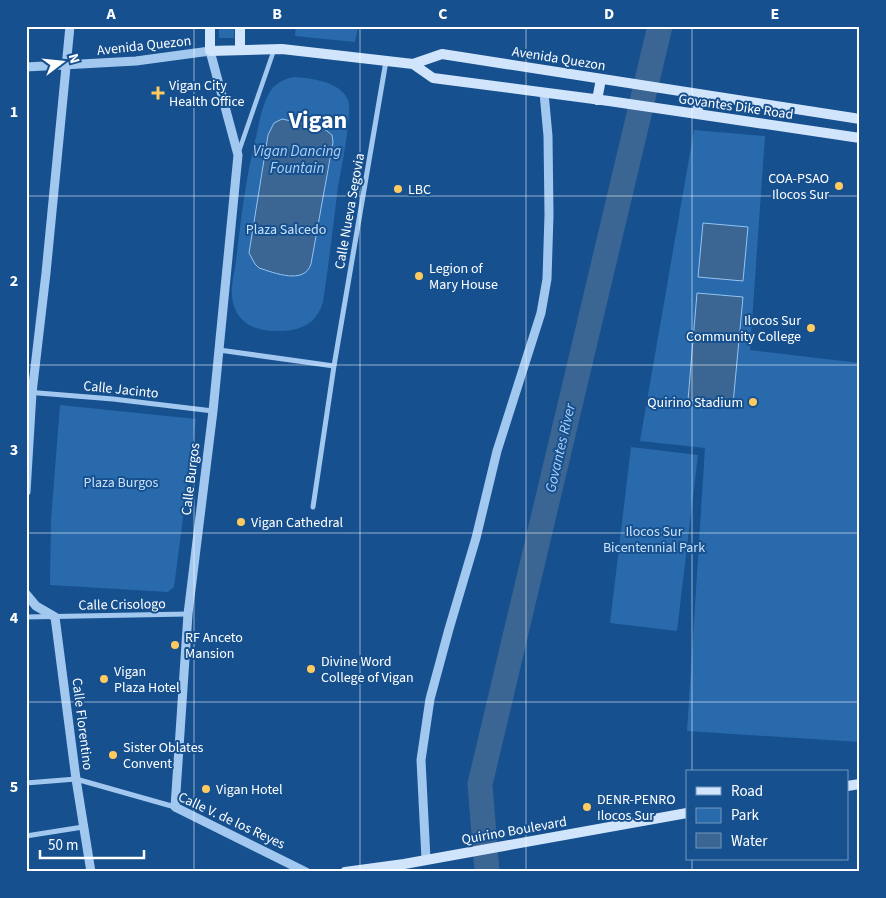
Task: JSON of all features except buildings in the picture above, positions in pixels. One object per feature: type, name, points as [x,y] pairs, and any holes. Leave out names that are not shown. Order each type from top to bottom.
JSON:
[{"type":"main road","name":"Calle Burgos","points":[[210,26],[210,51]]},
{"type":"main road","points":[[240,26],[240,50]]},
{"type":"main road","name":"Avenida Quezon","points":[[210,51],[274,50],[386,60],[413,64],[433,78],[609,101]]},
{"type":"main road","name":"Avenida Quezon","points":[[413,64],[442,54],[612,81]]},
{"type":"main road","points":[[596,100],[601,79]]},
{"type":"main road","name":"Govantes Dike Road","points":[[612,81],[860,119]]},
{"type":"main road","points":[[697,114],[700,95]]},
{"type":"main road","name":"Govantes Dike Road","points":[[609,101],[860,138]]},
{"type":"main road","name":"Quirino Boulevard","points":[[345,872],[426,860],[686,813]]},
{"type":"street","points":[[26,492],[29,393],[46,273],[70,26]]},
{"type":"street","name":"Calle Burgos","points":[[175,807],[188,614],[219,350],[238,155],[274,50]]},
{"type":"street","name":"Avenida Quezon","points":[[26,67],[136,61],[210,51]]},
{"type":"street","name":"Calle Burgos","points":[[210,51],[238,155]]},
{"type":"street","name":"Calle Nueva Segovia","points":[[313,507],[334,366],[386,60]]},
{"type":"street","points":[[426,860],[421,760],[430,699],[448,629],[476,538],[497,451],[541,312],[547,279],[549,215],[548,136],[544,93]]},
{"type":"street","points":[[219,350],[334,366]]},
{"type":"street","name":"Calle Jacinto","points":[[29,393],[113,399],[212,411]]},
{"type":"street","points":[[26,594],[36,606],[56,617]]},
{"type":"street","name":"Calle Crisologo","points":[[26,616],[188,614]]},
{"type":"street","name":"Calle Florentino","points":[[56,617],[76,779],[91,872]]},
{"type":"street","name":"Calle V. de los Reyes","points":[[26,783],[76,779],[175,807],[306,872]]},
{"type":"street","points":[[26,836],[83,827]]},
{"type":"green space","points":[[219,26],[234,26],[234,38],[219,38]]},
{"type":"green space","points":[[296,26],[358,26],[358,28],[355,42],[295,36]]},
{"type":"green space","name":"Plaza Salcedo","points":[[294,77],[324,82],[338,89],[348,100],[349,116],[321,308],[312,321],[303,327],[275,331],[258,328],[243,321],[234,306],[232,284],[247,181],[262,110],[273,87],[281,81]]},
{"type":"green space","name":"Quirino Stadium","points":[[694,130],[765,136],[750,350],[860,363],[860,742],[687,731],[705,448],[640,441]]},
{"type":"green space","name":"Plaza Burgos","points":[[60,405],[196,419],[174,587],[168,592],[50,585],[51,520]]},
{"type":"green space","name":"Ilocos Sur Bicentennial Park","points":[[631,447],[698,455],[677,631],[610,623]]},
{"type":"water","name":"Vigan Dancing Fountain","points":[[282,119],[323,128],[332,135],[333,142],[311,264],[302,274],[296,276],[288,276],[259,268],[249,253],[268,135],[274,123]]},
{"type":"water","points":[[703,223],[748,227],[743,281],[698,277]]},
{"type":"water","points":[[697,293],[743,297],[733,404],[688,400]]},
{"type":"waterway","name":"Govantes River","points":[[487,872],[480,784],[660,26]]},
{"type":"place","name":"Vigan City Health Office","points":[[158,93]]},
{"type":"place","name":"COA-PSAO Ilocos Sur","points":[[839,186]]},
{"type":"place","name":"LBC","points":[[398,189]]},
{"type":"place","name":"Legion of Mary House","points":[[419,276]]},
{"type":"place","name":"Ilocos Sur Community College","points":[[811,328]]},
{"type":"place","name":"Quirino Stadium","points":[[753,402]]},
{"type":"place","name":"Vigan Cathedral","points":[[241,522]]},
{"type":"place","name":"RF Anceto Mansion","points":[[175,645]]},
{"type":"place","name":"Divine Word College of Vigan","points":[[311,669]]},
{"type":"place","name":"Vigan Plaza Hotel","points":[[104,679]]},
{"type":"place","name":"Sister Oblates Convent","points":[[113,755]]},
{"type":"place","name":"Vigan Hotel","points":[[206,789]]},
{"type":"place","name":"DENR-PENRO Ilocos Sur","points":[[587,807]]},
{"type":"district","name":"Vigan","points":[[318,120]]}]
